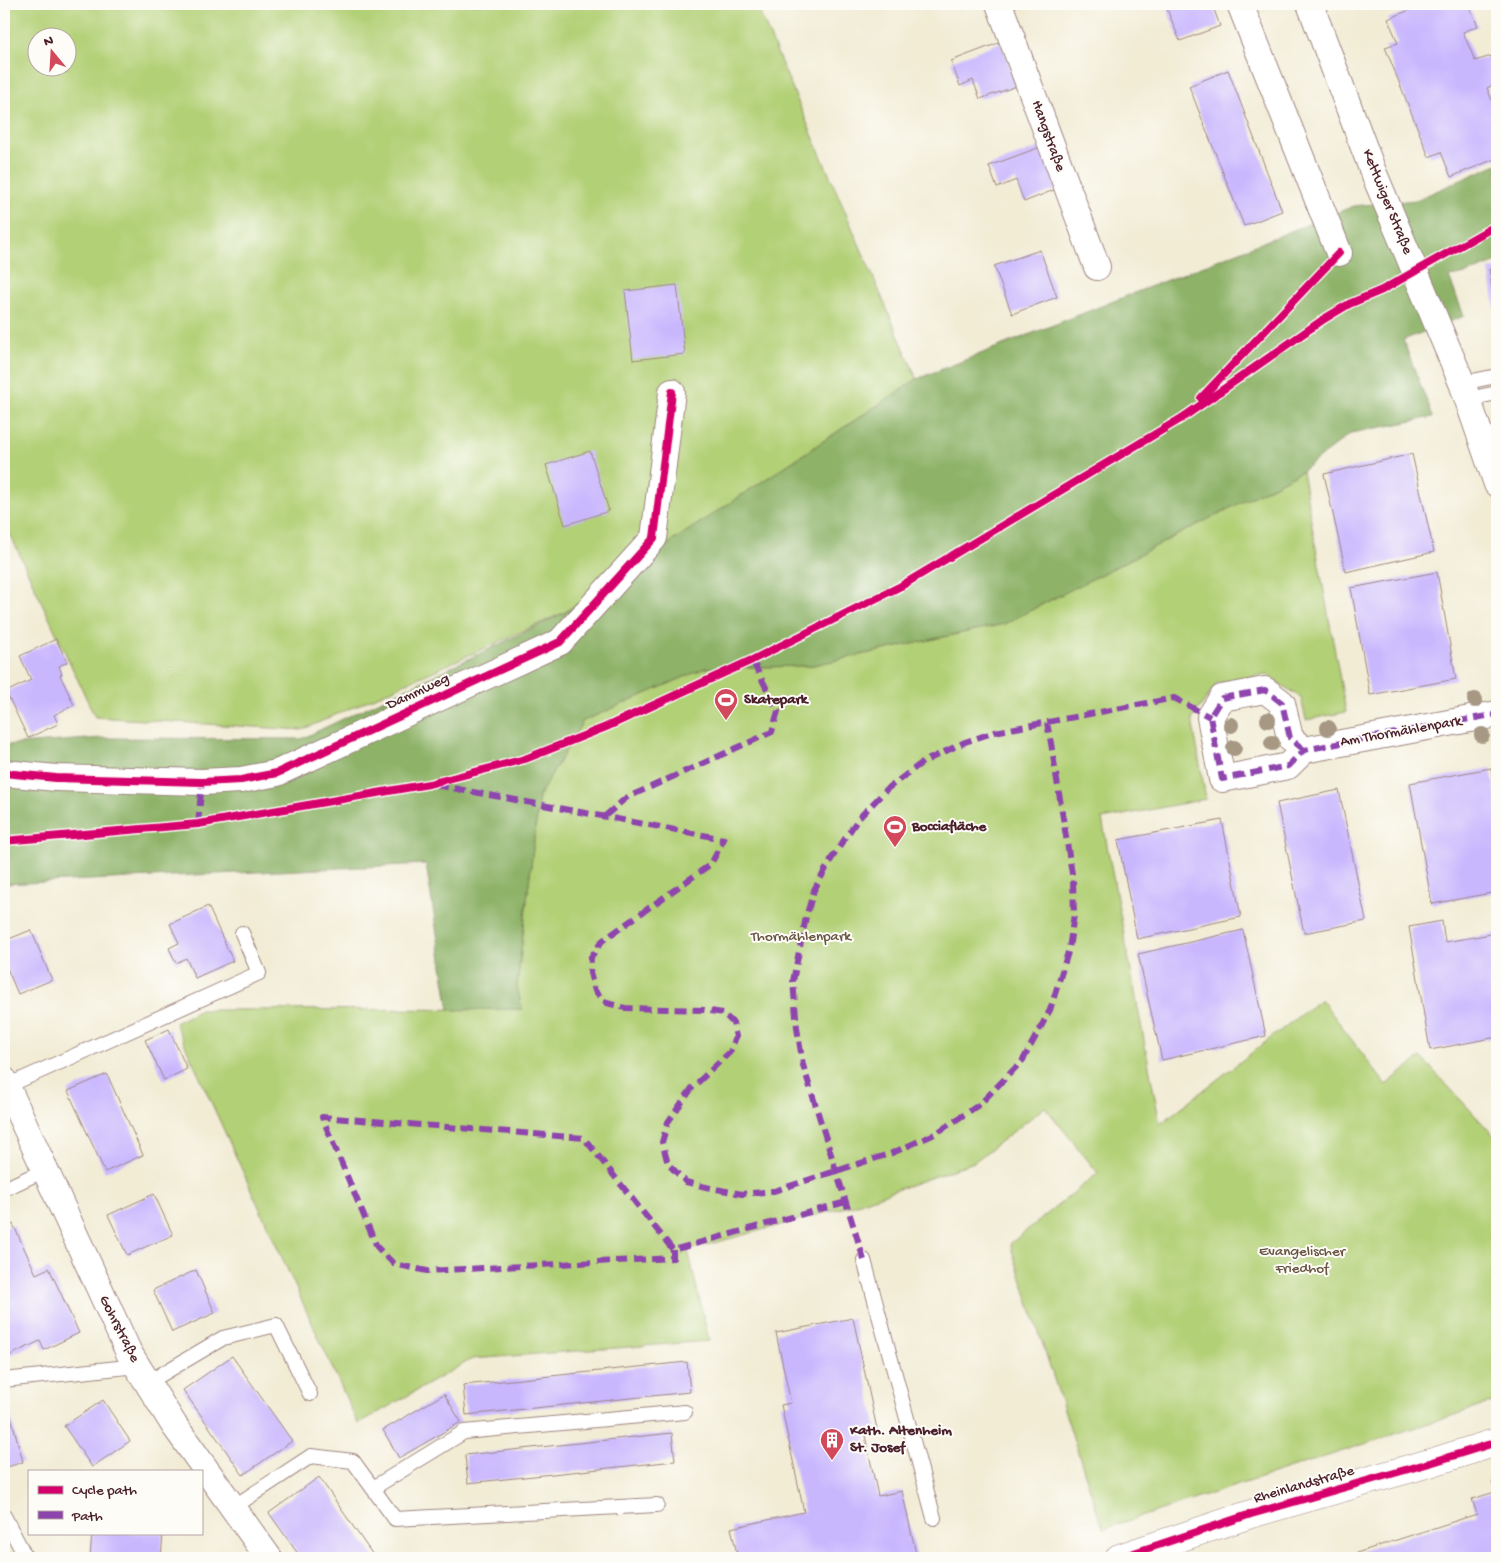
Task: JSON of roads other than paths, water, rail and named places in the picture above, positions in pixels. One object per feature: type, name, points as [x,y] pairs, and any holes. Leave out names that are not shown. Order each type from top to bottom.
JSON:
[{"type":"street","name":"Hangstraße","points":[[999,4],[1097,267]]},
{"type":"street","points":[[1240,4],[1339,253]]},
{"type":"street","name":"Kettwiger Straße","points":[[1310,4],[1377,180],[1465,391],[1497,484]]},
{"type":"street","name":"Dammweg","points":[[4,773],[56,778],[202,782],[241,780],[276,773],[560,642],[654,538],[672,392]]},
{"type":"street","name":"Am Thormählenpark","points":[[1304,750],[1497,714]]},
{"type":"street","name":"Gohrstraße","points":[[5,1083],[112,1318],[142,1374],[174,1425],[269,1558]]},
{"type":"street","name":"Rheinlandstraße","points":[[1119,1558],[1251,1514],[1497,1442]]},
{"type":"lane","points":[[1465,391],[1497,376]]},
{"type":"lane","points":[[1465,391],[1497,393]]},
{"type":"lane","points":[[5,1083],[259,973],[242,933]]},
{"type":"lane","points":[[4,1189],[45,1170]]},
{"type":"lane","points":[[864,1260],[934,1518]]},
{"type":"lane","points":[[4,1380],[142,1374],[223,1338],[276,1325],[310,1394]]},
{"type":"lane","points":[[373,1488],[464,1432],[685,1412]]},
{"type":"lane","points":[[232,1508],[312,1456],[353,1462],[395,1519],[658,1505]]},
{"type":"lane","points":[[4,1516],[26,1558]]},
{"type":"place","name":"Skatepark","points":[[726,721]]},
{"type":"place","name":"Bocciafläche","points":[[895,848]]},
{"type":"place","name":"Kath. Altenheim St. Josef","points":[[832,1461]]},
{"type":"park label","name":"Thormählenpark","points":[[801,937]]},
{"type":"park label","name":"Evangelischer Friedhof","points":[[1302,1260]]}]
